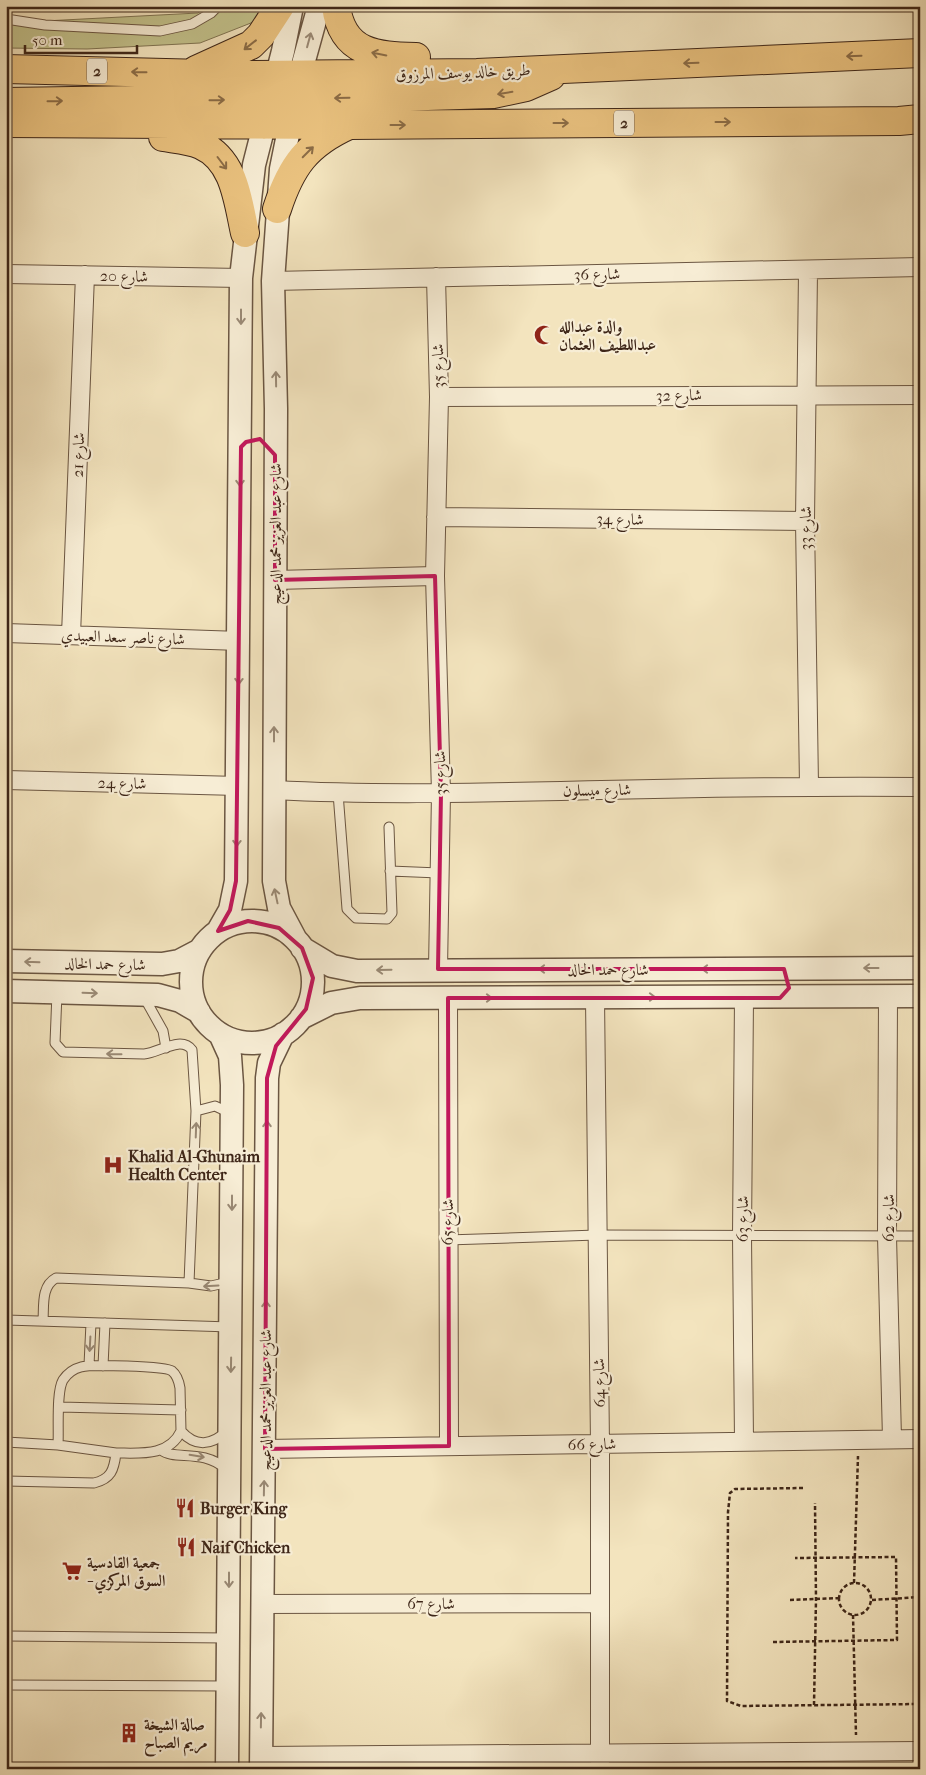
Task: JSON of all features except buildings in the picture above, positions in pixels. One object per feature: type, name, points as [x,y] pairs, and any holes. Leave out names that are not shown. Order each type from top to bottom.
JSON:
[{"type":"main road","points":[[188,73],[251,45],[261,35],[280,6]]},
{"type":"main road","points":[[336,6],[342,28],[348,37],[364,50],[384,56],[443,59],[477,74]]},
{"type":"main road","name":"طريق خالد يوسف المرزوق","points":[[6,123],[132,124],[283,99],[477,74],[911,52]]},
{"type":"main road","points":[[6,102],[283,99],[493,94],[526,87],[566,68]]},
{"type":"main road","name":"طريق خالد يوسف المرزوق","points":[[6,69],[188,73],[283,99],[350,125],[913,122]]},
{"type":"main road","points":[[132,124],[148,134],[201,145],[217,156],[232,180],[245,233]]},
{"type":"main road","points":[[277,209],[286,182],[302,158],[324,138],[350,125]]},
{"type":"street","points":[[283,99],[292,6]]},
{"type":"street","points":[[218,931],[238,923],[259,921],[279,928],[299,944],[311,967],[313,988],[301,1018],[283,1034],[268,1041],[251,1043],[235,1040],[220,1034],[208,1024],[199,1012],[192,995],[191,976],[200,950],[218,931],[230,910],[235,890],[240,640],[242,278],[250,188],[319,6]]},
{"type":"street","name":"شارع عبد العزيز محمد الدعيج","points":[[283,99],[281,169],[273,282],[276,409],[275,893],[283,918],[299,944]]},
{"type":"street","name":"شارع 36","points":[[273,282],[920,267]]},
{"type":"street","name":"شارع 33","points":[[808,271],[804,521],[808,786]]},
{"type":"street","name":"شارع 20","points":[[6,274],[242,278]]},
{"type":"street","name":"شارع 21","points":[[71,635],[85,275]]},
{"type":"street","name":"شارع 35","points":[[436,277],[439,397],[435,576],[441,793],[438,969]]},
{"type":"street","name":"شارع 32","points":[[439,397],[920,395]]},
{"type":"street","points":[[241,407],[251,417],[258,419],[265,418],[276,409]]},
{"type":"street","points":[[241,448],[246,442],[260,439],[267,442],[275,455]]},
{"type":"street","name":"شارع 34","points":[[436,517],[804,521]]},
{"type":"street","points":[[275,580],[435,576]]},
{"type":"street","name":"شارع ناصر سعد العبيدي","points":[[6,633],[240,640]]},
{"type":"street","name":"شارع 24","points":[[6,780],[238,786]]},
{"type":"street","name":"شارع ميسلون","points":[[274,790],[338,794],[808,786],[920,787]]},
{"type":"street","name":"شارع حمد الخالد","points":[[299,944],[324,963],[340,969],[920,968]]},
{"type":"street","name":"شارع حمد الخالد","points":[[6,961],[162,964],[179,961],[200,950]]},
{"type":"street","points":[[821,968],[813,980],[814,987],[823,998]]},
{"type":"street","points":[[780,998],[785,994],[790,981],[784,969]]},
{"type":"street","name":"شارع حمد الخالد","points":[[6,991],[142,994],[173,998],[199,1012]]},
{"type":"street","name":"شارع 62","points":[[888,996],[887,1236],[892,1439]]},
{"type":"street","name":"شارع حمد الخالد","points":[[301,1018],[323,1006],[347,999],[920,996]]},
{"type":"street","name":"شارع 64","points":[[595,997],[600,1445],[600,1761]]},
{"type":"street","name":"شارع 65","points":[[448,998],[448,1446]]},
{"type":"street","name":"شارع 63","points":[[744,998],[742,1236],[744,1440]]},
{"type":"street","name":"شارع عبد العزيز محمد الدعيج","points":[[220,1034],[230,1056],[232,1085],[227,1769]]},
{"type":"street","name":"شارع عبد العزيز محمد الدعيج","points":[[261,1762],[267,1085],[269,1063],[283,1034]]},
{"type":"street","points":[[232,1085],[243,1077],[257,1077],[267,1085]]},
{"type":"street","name":"شارع 66","points":[[265,1449],[600,1445],[744,1440],[920,1439]]},
{"type":"street","name":"شارع 67","points":[[262,1604],[600,1602]]},
{"type":"street","points":[[261,1762],[600,1761],[857,1751],[920,1751]]},
{"type":"lane","points":[[6,19],[45,25],[160,31],[192,24],[211,13],[218,6]]},
{"type":"lane","points":[[338,794],[348,909],[356,918],[387,919],[391,916],[389,827]]},
{"type":"lane","points":[[390,871],[439,873]]},
{"type":"lane","points":[[57,992],[55,1043],[63,1052],[144,1054],[180,1043],[189,1046],[192,1050],[196,1111],[189,1283]]},
{"type":"lane","points":[[142,994],[163,1031],[166,1048]]},
{"type":"lane","points":[[196,1111],[215,1106],[227,1110],[232,1115]]},
{"type":"lane","points":[[447,1240],[597,1235],[920,1236]]},
{"type":"lane","points":[[43,1321],[45,1291],[51,1281],[56,1278],[189,1283],[211,1286],[232,1281]]},
{"type":"lane","points":[[6,1320],[231,1327]]},
{"type":"lane","points":[[89,1365],[92,1323]]},
{"type":"lane","points":[[103,1366],[105,1323]]},
{"type":"lane","points":[[6,1442],[58,1445],[116,1454],[161,1450],[173,1443],[181,1432],[179,1381],[172,1371],[159,1368],[89,1365],[78,1367],[65,1377],[60,1386],[58,1445]]},
{"type":"lane","points":[[60,1407],[180,1410]]},
{"type":"lane","points":[[181,1432],[193,1442],[210,1443],[217,1440],[230,1428]]},
{"type":"lane","points":[[161,1450],[166,1454],[192,1454],[209,1458],[230,1473]]},
{"type":"lane","points":[[6,1481],[94,1483],[103,1481],[111,1475],[116,1454]]},
{"type":"lane","points":[[6,1636],[229,1638]]},
{"type":"lane","points":[[6,1685],[228,1686]]},
{"type":"path","points":[[854,1583],[858,1439]]},
{"type":"path","points":[[803,1488],[735,1489],[730,1493],[728,1512],[727,1701],[741,1706],[920,1704]]},
{"type":"path","points":[[814,1705],[815,1503]]},
{"type":"path","points":[[773,1642],[897,1640],[896,1557],[795,1558]]},
{"type":"path","points":[[854,1583],[867,1588],[872,1600],[866,1612],[853,1615],[843,1610],[839,1598],[844,1588],[854,1583]]},
{"type":"path","points":[[872,1600],[920,1597]]},
{"type":"path","points":[[790,1600],[839,1598]]},
{"type":"path","points":[[853,1615],[857,1751]]},
{"type":"highlighted area","points":[[260,439],[275,455],[275,580],[435,576],[441,793],[438,969],[784,969],[789,988],[780,998],[448,998],[449,1446],[265,1449],[267,1078],[276,1046],[306,1009],[313,978],[302,948],[279,928],[248,921],[218,931],[230,910],[236,881],[241,447],[246,442]]},
{"type":"shaded area","points":[[206,6],[260,6],[256,21],[200,43],[87,49],[6,48],[6,23],[198,13]]},
{"type":"place","name":"والدة عبدالله عبداللطيف العثمان","points":[[544,335]]},
{"type":"place","name":"Khalid Al-Ghunaim Health Center","points":[[113,1165]]},
{"type":"place","name":"Burger King","points":[[185,1508]]},
{"type":"place","name":"Naif Chicken","points":[[186,1547]]},
{"type":"place","name":"جمعية القادسية - السوق المركزي","points":[[72,1571]]},
{"type":"place","name":"صالة الشيخة مريم الصباح","points":[[129,1733]]}]
